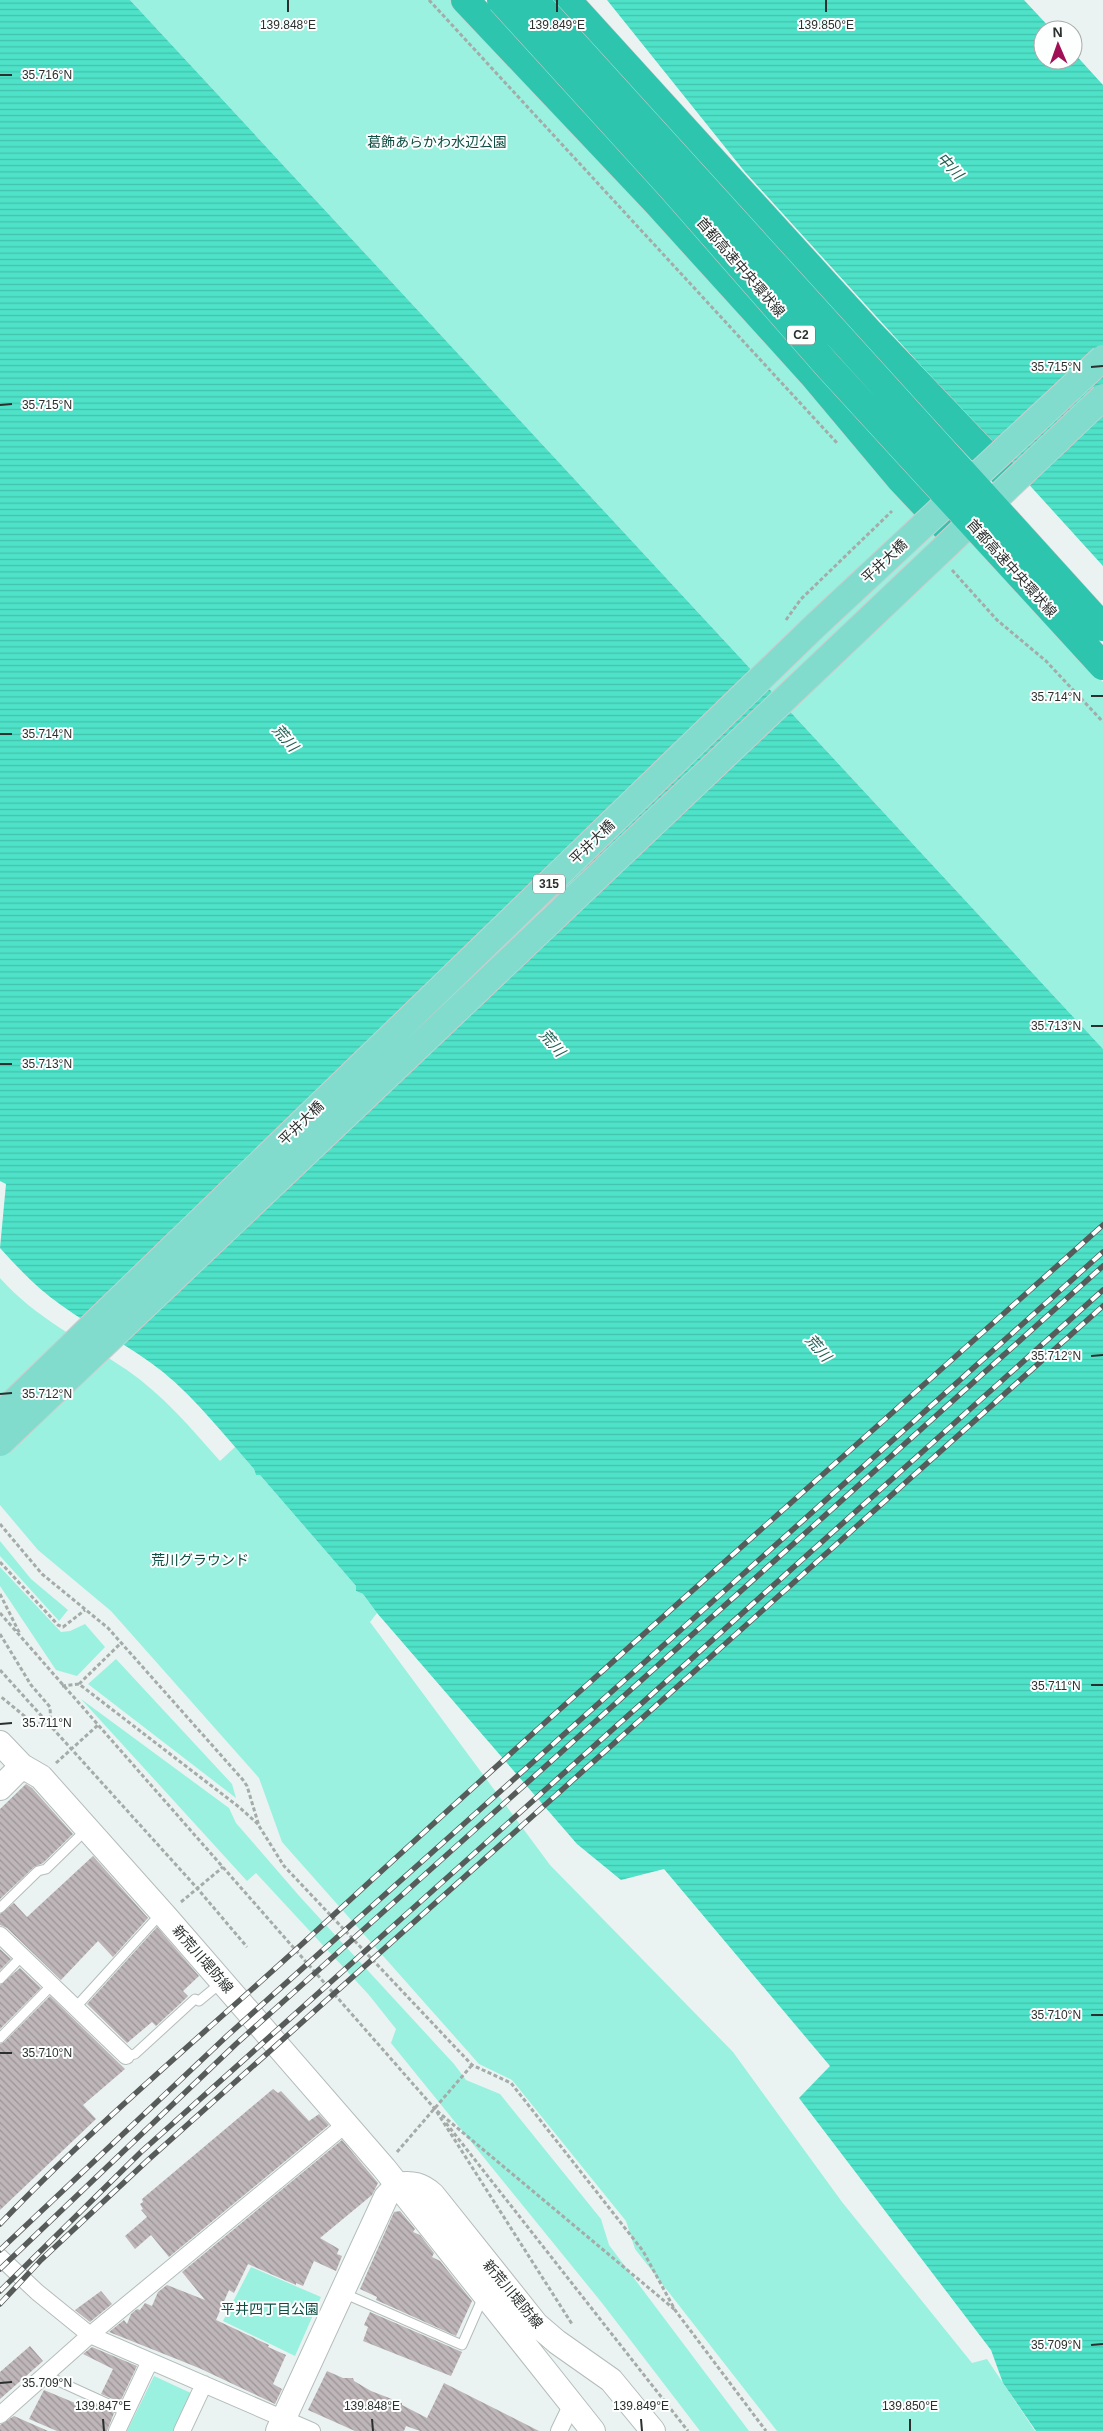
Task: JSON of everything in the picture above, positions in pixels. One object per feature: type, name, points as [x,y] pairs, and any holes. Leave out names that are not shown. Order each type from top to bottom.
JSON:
[{"type":"highway","points":[[466,0],[657,203],[807,368],[901,480],[954,536]]},
{"type":"highway","name":"首都高速中央環状線","points":[[501,0],[673,189],[834,372],[1103,666]]},
{"type":"highway","name":"首都高速中央環状線","points":[[534,0],[1103,627]]},
{"type":"highway","points":[[567,0],[864,326],[1012,482]]},
{"type":"main road","name":"平井大橋","points":[[0,1415],[816,625],[1103,358]]},
{"type":"main road","name":"平井大橋","points":[[0,1443],[1103,396]]},
{"type":"main road","name":"新荒川堤防線","points":[[0,1743],[22,1766],[41,1777],[346,2124],[390,2176],[593,2431]]},
{"type":"main road","points":[[0,1788],[22,1766]]},
{"type":"main road","name":"新荒川堤防線","points":[[390,2176],[425,2187],[434,2195],[536,2324],[611,2380],[653,2431]]},
{"type":"main road","points":[[281,2425],[386,2197],[390,2176]]},
{"type":"street","points":[[0,1935],[126,2056]]},
{"type":"street","points":[[0,2414],[90,2335],[346,2124]]},
{"type":"street","points":[[0,2258],[37,2292],[90,2335],[204,2384],[281,2425],[312,2431]]},
{"type":"street","points":[[117,2431],[150,2361]]},
{"type":"street","points":[[182,2431],[204,2384]]},
{"type":"street","points":[[559,2431],[572,2404]]},
{"type":"lane","points":[[0,1908],[38,1870],[46,1869],[88,1829]]},
{"type":"lane","points":[[75,2008],[155,1920],[165,1916]]},
{"type":"lane","points":[[0,1979],[22,1956]]},
{"type":"lane","points":[[126,2056],[135,2054],[195,1999],[199,2001],[222,1982]]},
{"type":"lane","points":[[0,2038],[52,1985]]},
{"type":"lane","points":[[342,2292],[462,2345],[484,2294]]},
{"type":"lane","points":[[45,2375],[126,2412]]},
{"type":"path","points":[[429,0],[842,448]]},
{"type":"path","points":[[997,620],[1046,661],[1103,722]]},
{"type":"path","points":[[0,1524],[42,1574],[108,1628],[243,1780],[247,1786],[259,1826]]},
{"type":"path","points":[[0,1562],[58,1625],[63,1627],[85,1610]]},
{"type":"path","points":[[0,1594],[23,1639]]},
{"type":"path","points":[[0,1613],[62,1686],[435,2109],[688,2431]]},
{"type":"path","points":[[0,1634],[32,1686],[50,1707],[51,1726]]},
{"type":"path","points":[[62,1686],[79,1684],[121,1643]]},
{"type":"path","points":[[0,1670],[198,1888],[247,1947]]},
{"type":"path","points":[[79,1684],[239,1807],[259,1826],[284,1866],[472,2065],[511,2083],[643,2251],[675,2310],[766,2431]]},
{"type":"path","points":[[0,1696],[32,1723],[51,1726]]},
{"type":"path","points":[[72,1748],[98,1725]]},
{"type":"path","points":[[165,1916],[223,1867]]},
{"type":"path","points":[[390,2176],[435,2109],[472,2065]]},
{"type":"path","points":[[435,2109],[675,2310]]},
{"type":"path","points":[[435,2109],[566,2318],[579,2332]]},
{"type":"green space","name":"葛飾あらかわ水辺公園","points":[[130,0],[480,0],[1103,682],[1103,1049]]},
{"type":"green space","name":"荒川グラウンド","points":[[0,1278],[44,1317],[127,1370],[153,1390],[176,1412],[220,1461],[235,1447],[254,1469],[256,1475],[260,1475],[356,1586],[356,1591],[363,1594],[377,1613],[370,1622],[550,1865],[733,2052],[842,2202],[972,2363],[987,2359],[1035,2431],[777,2431],[635,2249],[626,2221],[512,2080],[479,2064],[282,1842],[259,1778],[111,1611],[38,1550],[0,1505]]},
{"type":"green space","points":[[0,1541],[31,1579],[68,1610],[59,1621],[0,1556]]},
{"type":"green space","points":[[0,1567],[61,1632],[70,1631],[85,1624],[105,1647],[77,1676],[56,1670],[0,1586]]},
{"type":"green space","points":[[116,1659],[232,1784],[236,1798],[88,1684]]},
{"type":"green space","points":[[81,1699],[229,1808],[236,1823],[301,1898],[454,2064],[466,2080],[500,2094],[601,2219],[609,2245],[749,2431],[700,2431],[602,2303],[391,2043],[396,2029],[369,1995],[256,1873],[247,1881]]},
{"type":"green space","name":"平井四丁目公園","points":[[251,2267],[321,2297],[295,2356],[223,2321]]},
{"type":"green space","points":[[154,2376],[193,2394],[176,2431],[127,2431]]},
{"type":"water","name":"荒川","points":[[0,0],[130,0],[1103,1049],[1103,2431],[1036,2431],[1003,2383],[991,2350],[799,2098],[830,2066],[664,1869],[621,1880],[577,1844],[377,1613],[363,1594],[356,1591],[356,1586],[260,1475],[256,1475],[254,1469],[199,1406],[151,1363],[74,1314],[44,1292],[0,1248],[6,1184],[0,1181]]},
{"type":"water","name":"中川","points":[[607,0],[1024,0],[1043,20],[1033,20],[1033,70],[1083,70],[1083,63],[1103,85],[1103,566],[745,172]]},
{"type":"building","points":[[26,1784],[32,1788],[73,1834],[43,1863],[34,1867],[0,1899],[0,1809]]},
{"type":"building","points":[[93,1856],[148,1918],[113,1957],[98,1941],[61,1980],[7,1928],[0,1925],[0,1914],[14,1903],[27,1917]]},
{"type":"building","points":[[157,1927],[199,1976],[183,1991],[188,1996],[182,2002],[156,2026],[152,2022],[127,2043],[87,2004]]},
{"type":"building","points":[[0,1949],[11,1959],[0,1970]]},
{"type":"building","points":[[20,1968],[41,1988],[0,2029],[0,1985]]},
{"type":"building","points":[[50,1996],[125,2069],[83,2105],[96,2119],[0,2210],[0,2044]]},
{"type":"building","points":[[273,2089],[278,2093],[281,2091],[309,2121],[319,2114],[329,2125],[169,2257],[151,2235],[135,2249],[125,2236],[147,2217],[141,2210],[143,2209],[140,2204],[143,2202],[142,2199]]},
{"type":"building","points":[[342,2140],[378,2183],[372,2195],[320,2238],[339,2249],[337,2254],[342,2256],[336,2271],[314,2261],[303,2286],[296,2283],[296,2285],[248,2264],[234,2293],[229,2290],[216,2320],[286,2355],[273,2384],[282,2389],[275,2404],[199,2368],[109,2332],[124,2320],[127,2324],[131,2314],[137,2309],[140,2310],[145,2303],[152,2306],[158,2292],[167,2285],[205,2300],[182,2272]]},
{"type":"building","points":[[400,2211],[415,2229],[413,2232],[420,2235],[434,2253],[432,2257],[440,2261],[472,2301],[456,2336],[376,2300],[377,2297],[360,2289],[394,2212]]},
{"type":"building","points":[[101,2291],[112,2304],[90,2322],[75,2310]]},
{"type":"building","points":[[370,2312],[462,2352],[451,2376],[363,2341],[368,2327],[364,2325]]},
{"type":"building","points":[[30,2346],[43,2361],[0,2399],[0,2372]]},
{"type":"building","points":[[92,2347],[137,2366],[120,2402],[101,2394],[113,2369],[83,2354]]},
{"type":"building","points":[[327,2371],[343,2378],[353,2378],[354,2381],[371,2391],[402,2403],[402,2405],[427,2418],[444,2383],[539,2431],[420,2431],[406,2426],[404,2431],[355,2431],[308,2410]]},
{"type":"building","points":[[44,2390],[87,2408],[90,2402],[114,2413],[107,2431],[57,2431],[29,2419]]},
{"type":"building","points":[[14,2416],[48,2431],[0,2431],[0,2425]]},
{"type":"railway","points":[[0,2224],[75,2149],[411,1844],[1103,1225]]},
{"type":"railway","points":[[0,2250],[228,2035],[1103,1252]]},
{"type":"railway","points":[[0,2269],[236,2044],[1103,1266]]},
{"type":"railway","points":[[0,2291],[141,2152],[1103,1290]]},
{"type":"railway","points":[[0,2304],[41,2260],[148,2160],[1103,1306]]}]
